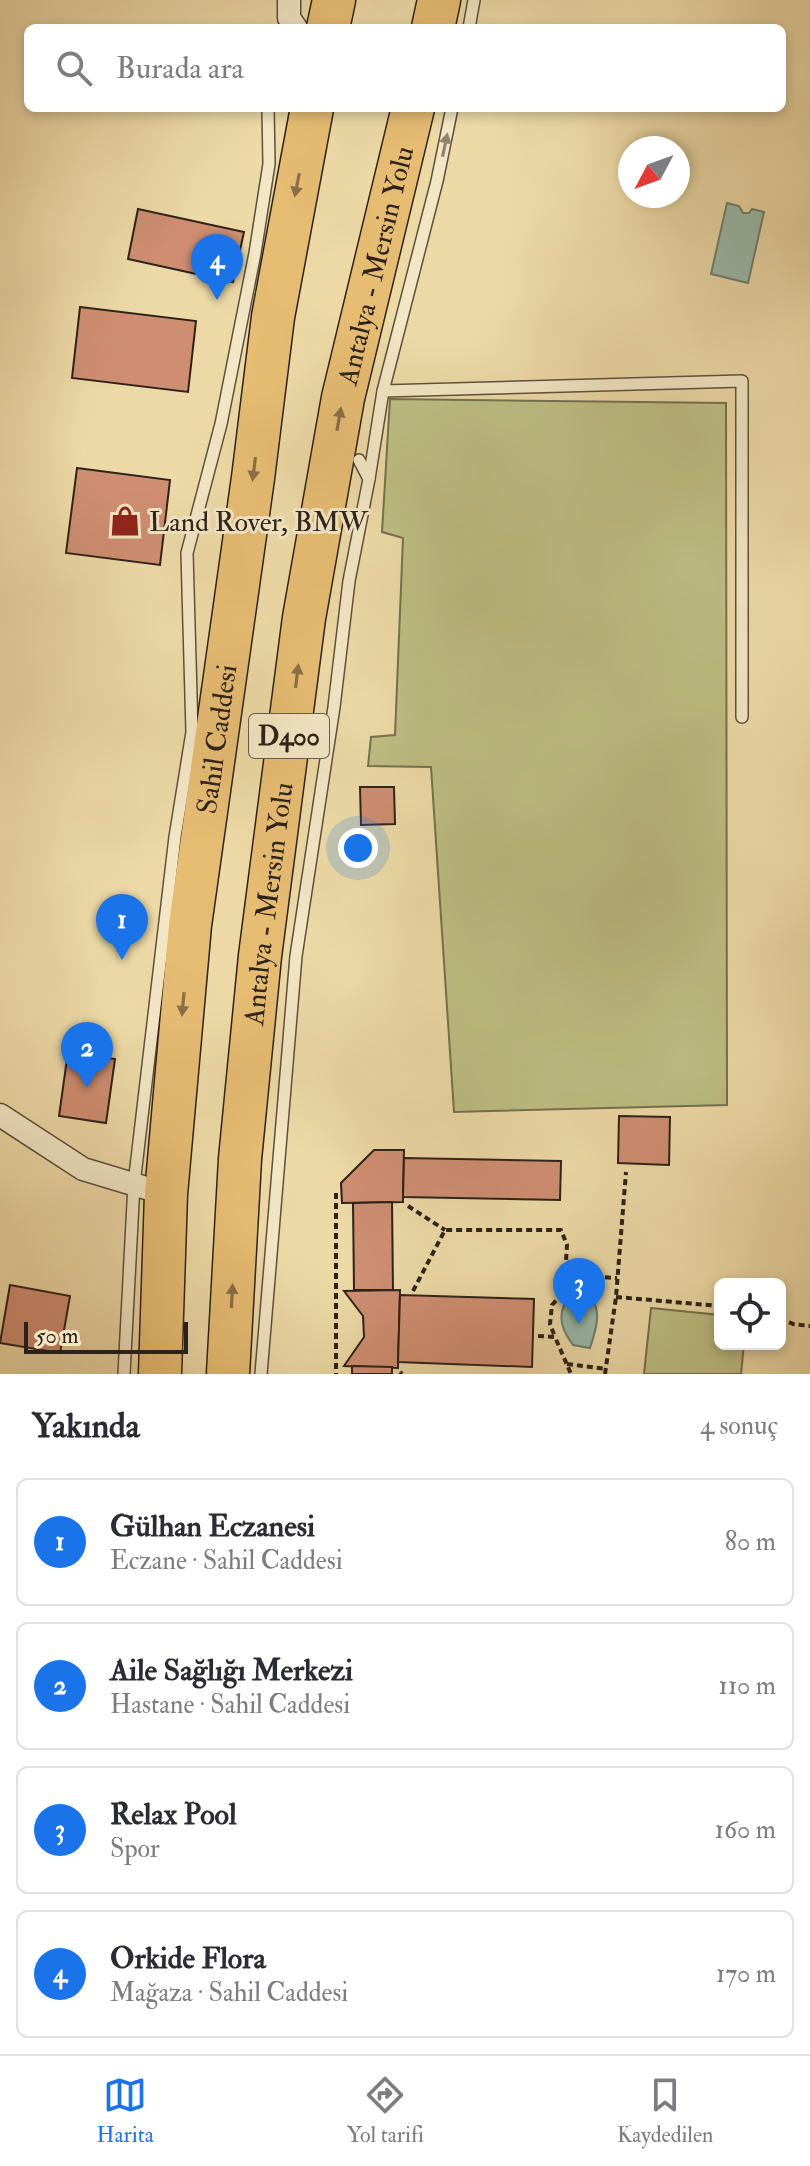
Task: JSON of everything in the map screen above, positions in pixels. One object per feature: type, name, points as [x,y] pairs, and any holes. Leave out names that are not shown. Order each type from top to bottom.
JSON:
[{"type":"highway","points":[[329,24],[334,0]]},
{"type":"highway","name":"Sahil Caddesi","points":[[160,1374],[150,1189],[190,925],[273,317],[311,112]]},
{"type":"highway","name":"Antalya - Mersin Yolu","points":[[228,1374],[240,1159],[258,972],[304,618],[343,398],[412,112]]},
{"type":"street","points":[[289,0],[289,18],[293,24]]},
{"type":"street","points":[[0,1115],[83,1169],[150,1189]]},
{"type":"lane","points":[[124,1374],[150,1189],[175,837],[192,732],[187,553],[221,424],[255,253],[269,164],[268,112]]},
{"type":"lane","points":[[261,1374],[296,956],[334,707],[349,581],[383,391],[437,181],[451,112]]},
{"type":"lane","points":[[383,391],[742,381],[742,717]]},
{"type":"lane","points":[[359,460],[369,479]]},
{"type":"path","points":[[567,1364],[606,1372],[616,1297],[626,1172]]},
{"type":"path","points":[[336,1193],[336,1374]]},
{"type":"path","points":[[408,1206],[445,1230],[561,1230],[567,1245],[564,1292],[552,1305],[550,1324],[571,1374]]},
{"type":"path","points":[[413,1291],[445,1230]]},
{"type":"path","points":[[565,1275],[617,1278]]},
{"type":"path","points":[[616,1297],[714,1305]]},
{"type":"path","points":[[786,1321],[810,1326]]},
{"type":"path","points":[[538,1336],[555,1337]]},
{"type":"green space","points":[[390,399],[726,403],[727,1105],[454,1112],[431,767],[368,766],[371,737],[395,735],[403,538],[382,532]]},
{"type":"green space","points":[[651,1308],[714,1314],[714,1350],[743,1350],[741,1374],[644,1374]]},
{"type":"shaded area","points":[[727,203],[739,206],[743,213],[749,213],[752,209],[764,212],[748,283],[711,274]]},
{"type":"shaded area","points":[[584,1290],[597,1310],[590,1348],[573,1345],[564,1331],[561,1318],[564,1305],[573,1291]]},
{"type":"building","points":[[138,209],[244,232],[233,282],[128,259]]},
{"type":"building","points":[[80,307],[196,321],[188,392],[72,378]]},
{"type":"building","points":[[77,468],[170,480],[160,565],[66,553]]},
{"type":"building","points":[[360,787],[394,787],[395,824],[361,825]]},
{"type":"building","points":[[68,1052],[115,1059],[106,1123],[59,1116]]},
{"type":"building","points":[[619,1116],[670,1117],[669,1165],[618,1163]]},
{"type":"building","points":[[374,1150],[404,1150],[403,1202],[342,1203],[341,1183]]},
{"type":"building","points":[[404,1158],[561,1161],[560,1200],[403,1197]]},
{"type":"building","points":[[392,1202],[393,1290],[354,1290],[353,1203]]},
{"type":"building","points":[[10,1285],[70,1296],[60,1353],[0,1343]]},
{"type":"building","points":[[400,1290],[398,1368],[344,1366],[364,1337],[363,1316],[344,1291]]},
{"type":"building","points":[[400,1295],[534,1299],[532,1367],[398,1362]]},
{"type":"building","points":[[352,1366],[392,1367],[392,1374],[352,1374]]},
{"type":"place","name":"Orkide Flora","points":[[217,300]]},
{"type":"place","name":"Land Rover, BMW","points":[[125,521]]},
{"type":"place","name":"Gülhan Eczanesi","points":[[122,960]]},
{"type":"place","name":"Aile Sağlığı Merkezi","points":[[87,1088]]},
{"type":"place","name":"Relax Pool","points":[[579,1324]]}]
